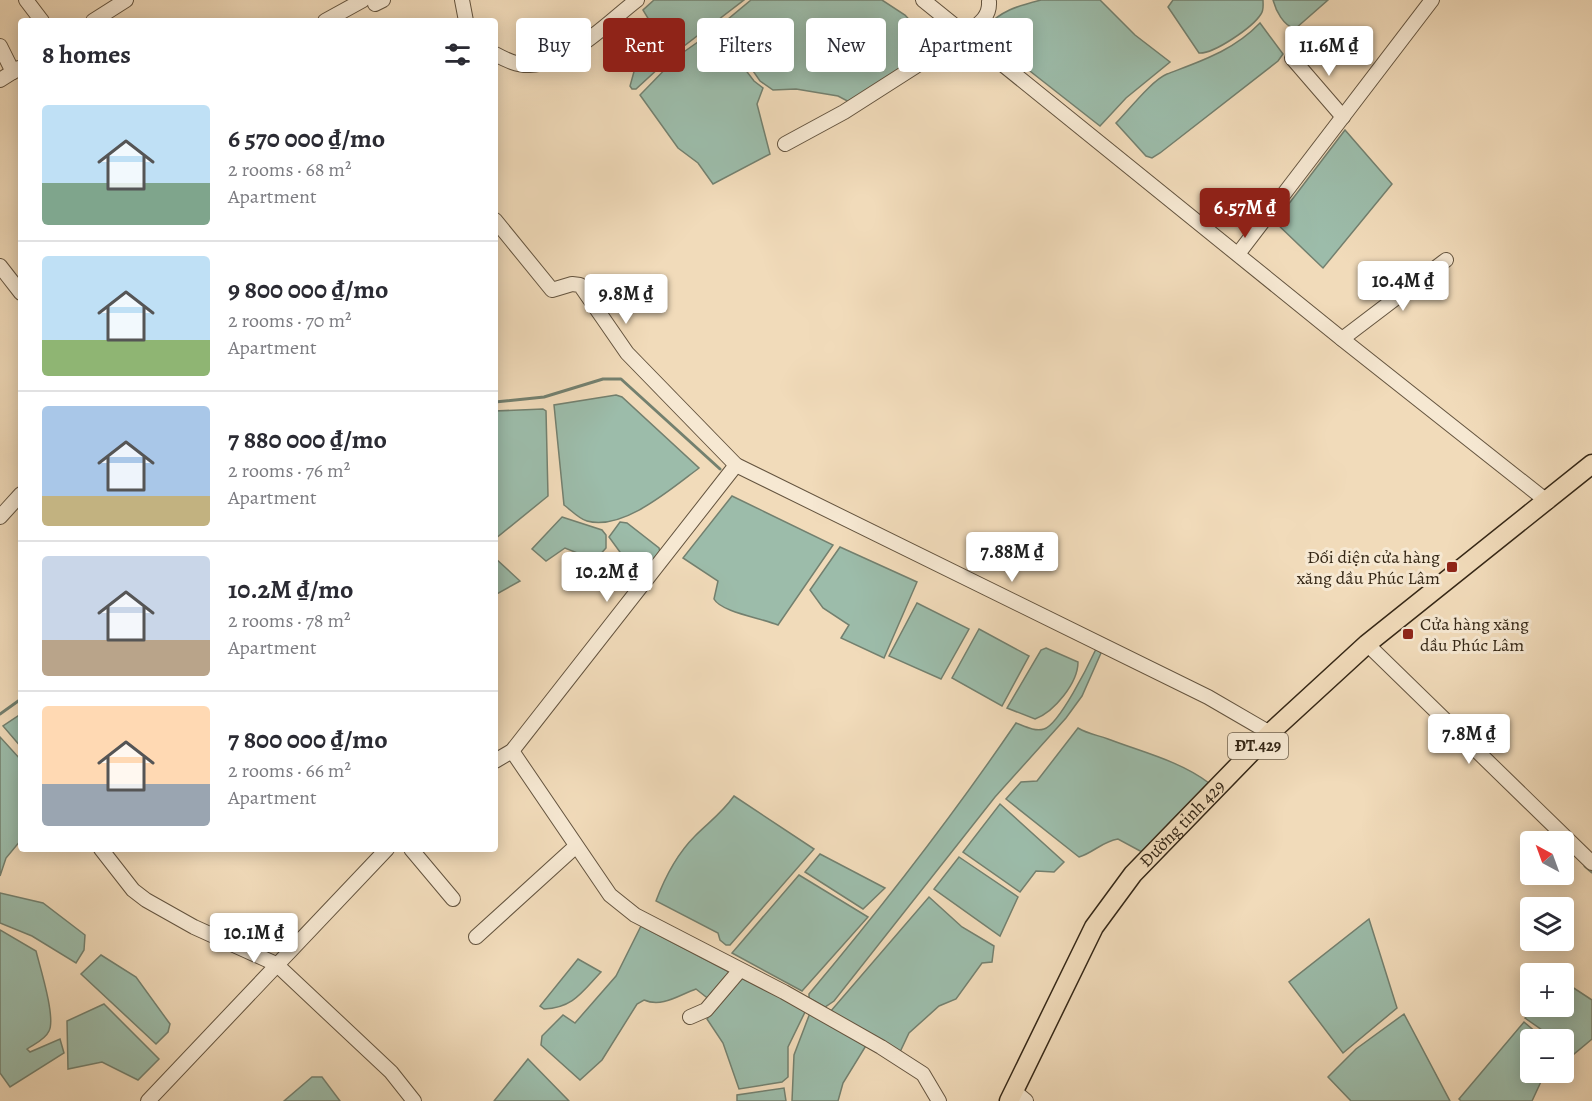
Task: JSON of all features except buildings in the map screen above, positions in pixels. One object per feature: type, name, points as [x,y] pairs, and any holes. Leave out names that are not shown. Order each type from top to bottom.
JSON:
[{"type":"main road","name":"Đường tỉnh 429","points":[[1016,1098],[1079,954],[1113,898],[1133,874],[1270,733],[1367,645],[1592,464]]},
{"type":"street","points":[[26,0],[40,18]]},
{"type":"street","points":[[462,0],[465,18]]},
{"type":"street","points":[[498,55],[518,64],[544,63],[577,46],[637,0]]},
{"type":"street","points":[[923,0],[946,18]]},
{"type":"street","points":[[1238,254],[1432,0]]},
{"type":"street","points":[[332,18],[374,1]]},
{"type":"street","points":[[97,18],[116,2]]},
{"type":"street","points":[[985,18],[989,10],[989,3]]},
{"type":"street","points":[[0,46],[17,69],[0,80]]},
{"type":"street","points":[[1292,58],[1343,117]]},
{"type":"street","points":[[785,144],[844,112],[907,72]]},
{"type":"street","points":[[1013,72],[1341,339],[1548,501]]},
{"type":"street","points":[[498,224],[552,290],[572,284],[580,285],[627,353],[736,465],[1208,697],[1270,733]]},
{"type":"street","points":[[1341,339],[1446,260]]},
{"type":"street","points":[[0,266],[18,289]]},
{"type":"street","points":[[498,759],[512,751],[736,465]]},
{"type":"street","points":[[0,517],[18,497]]},
{"type":"street","points":[[1367,645],[1592,863]]},
{"type":"street","points":[[512,751],[610,895],[635,915],[881,1047],[923,1074],[939,1101]]},
{"type":"street","points":[[476,937],[576,847]]},
{"type":"street","points":[[103,852],[133,890],[146,900],[194,927],[276,964],[391,1072],[414,1101]]},
{"type":"street","points":[[148,1101],[384,852]]},
{"type":"street","points":[[414,852],[453,899]]},
{"type":"street","points":[[690,1017],[706,1010],[740,970]]},
{"type":"shaded area","points":[[654,0],[744,0],[721,18],[697,18],[697,36],[685,45],[685,18],[648,18],[643,10]]},
{"type":"shaded area","points":[[751,0],[882,0],[908,18],[898,18],[898,72],[851,103],[838,96],[796,89],[773,90],[760,81],[754,72],[794,72],[794,18],[729,18]]},
{"type":"shaded area","points":[[1041,0],[1100,0],[1135,35],[1170,62],[1126,98],[1100,126],[1031,72],[1033,72],[1033,18],[996,18],[1017,7]]},
{"type":"shaded area","points":[[1173,0],[1263,0],[1263,7],[1257,19],[1242,32],[1223,45],[1199,53],[1168,7]]},
{"type":"shaded area","points":[[1273,0],[1328,0],[1295,29],[1281,17]]},
{"type":"shaded area","points":[[1260,23],[1283,54],[1278,61],[1160,153],[1152,158],[1146,156],[1116,123],[1161,77],[1228,48]]},
{"type":"shaded area","points":[[697,43],[697,72],[747,72],[763,88],[757,104],[770,154],[713,184],[698,163],[678,148],[640,95],[662,72],[685,72],[685,51]]},
{"type":"shaded area","points":[[634,72],[654,72],[636,89],[630,86]]},
{"type":"shaded area","points":[[1345,130],[1392,184],[1323,268],[1275,222]]},
{"type":"shaded area","points":[[616,395],[622,397],[699,468],[661,497],[631,514],[616,520],[587,521],[564,505],[554,405]]},
{"type":"shaded area","points":[[543,409],[546,411],[548,496],[498,537],[498,411]]},
{"type":"shaded area","points":[[732,496],[833,545],[778,625],[718,604],[714,599],[718,581],[683,558]]},
{"type":"shaded area","points":[[562,517],[602,530],[606,535],[606,548],[595,560],[565,548],[546,561],[532,549]]},
{"type":"shaded area","points":[[620,522],[627,523],[659,548],[660,552],[642,576],[636,574],[609,537]]},
{"type":"shaded area","points":[[840,547],[917,582],[884,658],[841,638],[849,625],[823,608],[810,590]]},
{"type":"shaded area","points":[[498,561],[520,581],[498,593]]},
{"type":"shaded area","points":[[917,603],[969,629],[941,679],[889,656]]},
{"type":"shaded area","points":[[979,629],[1029,656],[1002,706],[952,678]]},
{"type":"shaded area","points":[[1046,648],[1078,662],[1077,670],[1064,696],[1050,710],[1035,719],[1007,708],[1041,650]]},
{"type":"shaded area","points":[[1096,649],[1101,653],[1082,696],[1066,718],[995,797],[834,1001],[825,1007],[809,998],[809,994],[942,827],[1016,723],[1037,730],[1050,725],[1073,693]]},
{"type":"shaded area","points":[[18,716],[18,744],[3,726]]},
{"type":"shaded area","points":[[1078,728],[1173,763],[1209,783],[1142,852],[1118,839],[1079,857],[1006,799],[1021,782],[1037,781]]},
{"type":"shaded area","points":[[0,737],[18,757],[18,844],[6,858],[0,876]]},
{"type":"shaded area","points":[[734,796],[814,849],[730,945],[726,945],[720,940],[718,933],[656,901],[667,875],[682,851]]},
{"type":"shaded area","points":[[1000,804],[1064,862],[1054,872],[1036,871],[1020,892],[963,852]]},
{"type":"shaded area","points":[[820,854],[885,888],[863,909],[805,872]]},
{"type":"shaded area","points":[[959,857],[1018,897],[1000,936],[934,889]]},
{"type":"shaded area","points":[[799,875],[868,917],[802,991],[732,953]]},
{"type":"shaded area","points":[[0,893],[43,903],[85,935],[84,950],[76,963],[32,936],[0,923]]},
{"type":"shaded area","points":[[929,897],[962,927],[994,946],[992,962],[982,963],[956,999],[939,1006],[909,1033],[900,1052],[830,1012]]},
{"type":"shaded area","points":[[1369,919],[1397,1008],[1343,1053],[1289,982]]},
{"type":"shaded area","points":[[641,926],[735,975],[710,1000],[696,989],[664,1002],[644,1000],[637,1004],[602,1060],[580,1080],[541,1045],[542,1036],[563,1015],[575,1023],[616,976]]},
{"type":"shaded area","points":[[0,930],[36,951],[47,992],[51,1024],[49,1031],[27,1049],[30,1052],[60,1039],[64,1053],[10,1087],[0,1073]]},
{"type":"shaded area","points":[[101,955],[136,977],[170,1024],[168,1032],[156,1044],[81,974]]},
{"type":"shaded area","points":[[578,959],[601,972],[570,1002],[544,1009],[540,1006]]},
{"type":"shaded area","points":[[741,978],[806,1010],[788,1047],[788,1077],[782,1082],[739,1089],[723,1043],[707,1019]]},
{"type":"shaded area","points":[[1574,988],[1592,1000],[1592,1039],[1574,1054],[1574,1029],[1541,1029],[1525,1018],[1574,1017]]},
{"type":"shaded area","points":[[104,1004],[159,1059],[138,1080],[102,1062],[68,1069],[67,1021]]},
{"type":"shaded area","points":[[810,1013],[867,1044],[843,1083],[838,1101],[792,1101],[794,1055]]},
{"type":"shaded area","points":[[1404,1014],[1450,1101],[1351,1101],[1328,1077],[1356,1049]]},
{"type":"shaded area","points":[[1524,1022],[1532,1029],[1520,1029],[1520,1083],[1540,1083],[1532,1101],[1461,1101],[1459,1099]]},
{"type":"shaded area","points":[[528,1059],[569,1101],[494,1101]]},
{"type":"shaded area","points":[[312,1077],[322,1077],[340,1101],[284,1101]]},
{"type":"shaded area","points":[[784,1088],[786,1101],[737,1101],[737,1095]]},
{"type":"waterway","points":[[498,402],[544,397],[603,379],[621,379],[720,469]]},
{"type":"waterway","points":[[0,714],[18,701]]},
{"type":"waterway","points":[[1585,866],[1592,872]]},
{"type":"place","name":"Đối diện cửa hàng xăng dầu Phúc Lâm","points":[[1452,567]]},
{"type":"place","name":"Cửa hàng xăng dầu Phúc Lâm","points":[[1408,634]]}]
